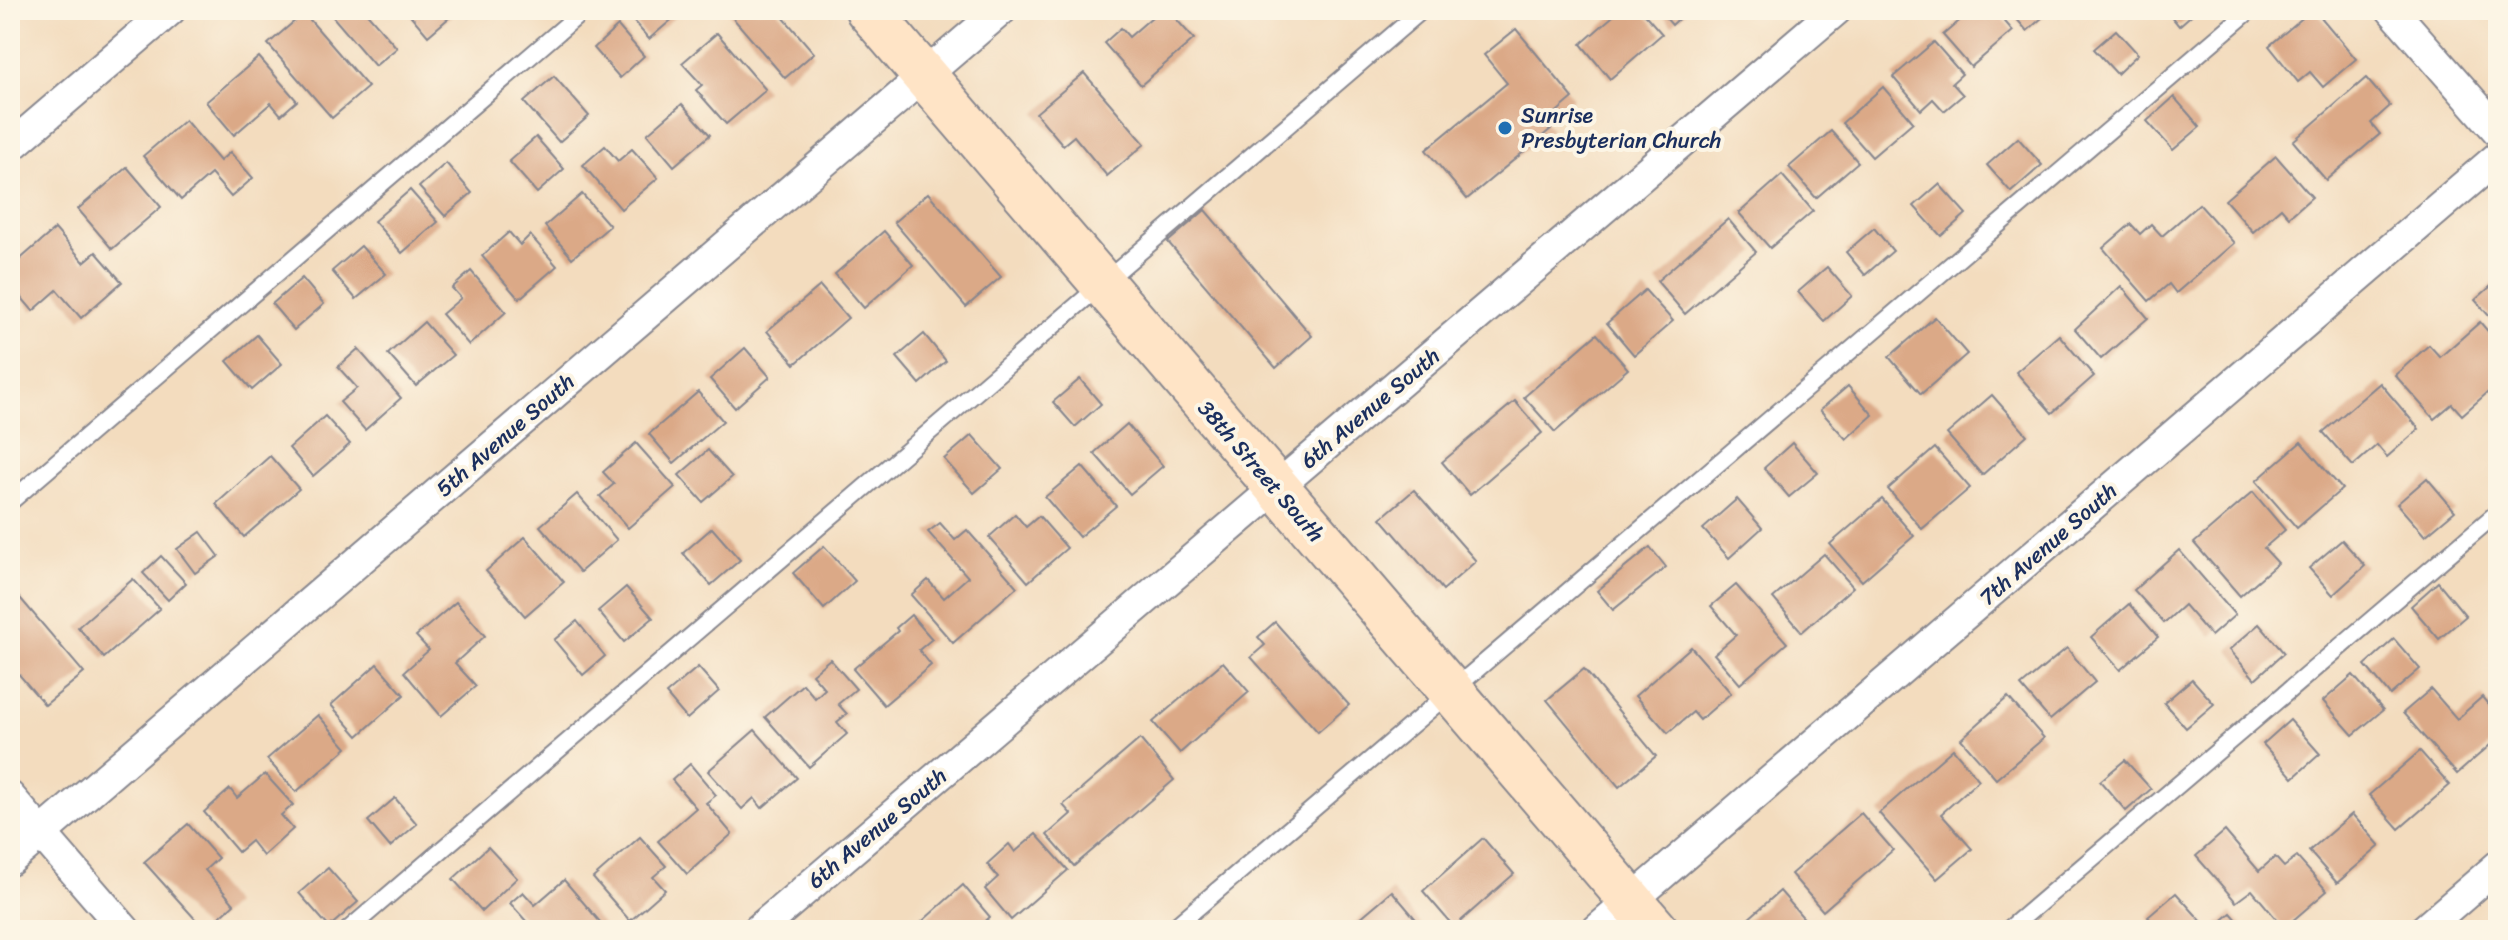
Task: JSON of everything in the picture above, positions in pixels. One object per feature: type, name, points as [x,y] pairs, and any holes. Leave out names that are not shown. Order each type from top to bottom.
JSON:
[{"type":"main road","name":"38th Street South","points":[[868,10],[1644,916]]},
{"type":"street","points":[[10,147],[170,10]]},
{"type":"street","name":"5th Avenue South","points":[[10,860],[1001,10]]},
{"type":"street","name":"6th Avenue South","points":[[758,930],[1836,10]]},
{"type":"street","points":[[2392,10],[2498,131]]},
{"type":"street","name":"7th Avenue South","points":[[1597,930],[1644,916],[2498,157]]},
{"type":"street","points":[[10,797],[125,930]]},
{"type":"street","points":[[2424,930],[2498,866]]},
{"type":"lane","points":[[10,502],[584,10]]},
{"type":"lane","points":[[348,930],[1422,10]]},
{"type":"lane","points":[[1171,930],[2250,10]]},
{"type":"lane","points":[[2008,930],[2498,512]]},
{"type":"building","points":[[327,10],[364,10],[397,48],[375,66]]},
{"type":"building","points":[[406,10],[458,10],[428,36]]},
{"type":"building","points":[[634,10],[683,10],[649,39],[628,15]]},
{"type":"building","points":[[726,10],[777,10],[814,53],[785,78]]},
{"type":"building","points":[[1160,10],[1168,10],[1194,39],[1141,85],[1104,43],[1121,28],[1129,37]]},
{"type":"building","points":[[1620,10],[1641,10],[1662,34],[1610,79],[1581,44]]},
{"type":"building","points":[[1659,10],[1688,10],[1672,25]]},
{"type":"building","points":[[1972,10],[1995,10],[2013,31],[1971,67],[1943,35]]},
{"type":"building","points":[[2009,10],[2051,10],[2027,31]]},
{"type":"building","points":[[2166,10],[2197,10],[2179,26]]},
{"type":"building","points":[[2312,10],[2356,59],[2323,87],[2310,72],[2298,82],[2269,46]]},
{"type":"building","points":[[304,13],[368,87],[332,118],[268,44]]},
{"type":"building","points":[[618,26],[644,56],[620,78],[594,48]]},
{"type":"building","points":[[1516,29],[1573,98],[1545,122],[1551,129],[1467,199],[1426,150],[1507,83],[1484,55]]},
{"type":"building","points":[[2116,30],[2138,54],[2117,74],[2094,49]]},
{"type":"building","points":[[717,33],[766,90],[726,124],[696,90],[702,85],[682,63]]},
{"type":"building","points":[[1934,42],[1962,74],[1952,83],[1963,95],[1944,111],[1933,99],[1921,110],[1893,77]]},
{"type":"building","points":[[259,57],[297,101],[281,115],[271,103],[234,135],[206,102]]},
{"type":"building","points":[[1084,73],[1145,144],[1107,176],[1074,136],[1063,145],[1036,113]]},
{"type":"building","points":[[554,76],[589,116],[559,142],[524,102]]},
{"type":"building","points":[[2366,78],[2390,106],[2371,123],[2380,134],[2326,180],[2293,141]]},
{"type":"building","points":[[1883,87],[1913,122],[1872,157],[1842,123]]},
{"type":"building","points":[[2174,97],[2200,127],[2173,150],[2147,121]]},
{"type":"building","points":[[682,104],[710,135],[674,166],[647,134]]},
{"type":"building","points":[[185,120],[220,161],[230,152],[253,178],[231,197],[211,174],[181,200],[143,156]]},
{"type":"building","points":[[1831,131],[1858,162],[1816,198],[1789,167]]},
{"type":"building","points":[[536,137],[564,169],[537,193],[509,161]]},
{"type":"building","points":[[2018,138],[2042,165],[2011,192],[1987,165]]},
{"type":"building","points":[[605,146],[618,161],[632,149],[658,178],[621,209],[583,165]]},
{"type":"building","points":[[2276,156],[2312,197],[2289,217],[2281,208],[2253,232],[2225,200]]},
{"type":"building","points":[[446,163],[472,193],[445,216],[419,187]]},
{"type":"building","points":[[127,167],[161,207],[112,249],[78,209]]},
{"type":"building","points":[[1782,175],[1813,211],[1770,248],[1739,213]]},
{"type":"building","points":[[1939,184],[1966,214],[1941,236],[1914,206]]},
{"type":"building","points":[[410,190],[438,222],[402,253],[374,221]]},
{"type":"building","points":[[928,193],[1001,277],[966,307],[894,222]]},
{"type":"building","points":[[582,194],[610,226],[572,258],[545,226]]},
{"type":"building","points":[[2199,204],[2234,243],[2176,293],[2169,284],[2149,301],[2103,248],[2131,224],[2140,234],[2151,224],[2162,236]]},
{"type":"building","points":[[1205,210],[1312,336],[1276,368],[1168,242]]},
{"type":"building","points":[[1728,219],[1756,252],[1685,314],[1657,281]]},
{"type":"building","points":[[1874,228],[1893,251],[1865,275],[1846,252]]},
{"type":"building","points":[[55,229],[84,262],[96,252],[122,282],[81,318],[57,290],[33,311],[10,284],[10,268]]},
{"type":"building","points":[[884,231],[913,265],[864,308],[835,274]]},
{"type":"building","points":[[509,232],[520,245],[530,235],[557,266],[519,299],[482,256]]},
{"type":"building","points":[[361,246],[386,274],[356,299],[332,271]]},
{"type":"building","points":[[1827,267],[1852,296],[1824,321],[1798,292]]},
{"type":"building","points":[[471,271],[506,312],[469,345],[442,314],[461,298],[452,288]]},
{"type":"building","points":[[302,278],[324,304],[294,330],[272,304]]},
{"type":"building","points":[[2498,280],[2498,326],[2475,300]]},
{"type":"building","points":[[820,286],[848,318],[795,364],[767,331]]},
{"type":"building","points":[[2121,286],[2148,318],[2101,359],[2075,329]]},
{"type":"building","points":[[1645,290],[1673,321],[1634,355],[1607,323]]},
{"type":"building","points":[[1935,317],[1967,354],[1921,394],[1889,357]]},
{"type":"building","points":[[424,322],[453,355],[416,386],[388,354]]},
{"type":"building","points":[[2480,322],[2498,343],[2498,387],[2496,385],[2462,415],[2452,404],[2434,419],[2395,375],[2429,345],[2440,357]]},
{"type":"building","points":[[924,334],[946,361],[920,384],[897,357]]},
{"type":"building","points":[[1597,334],[1628,369],[1555,432],[1524,397]]},
{"type":"building","points":[[257,335],[282,364],[252,390],[227,361]]},
{"type":"building","points":[[2059,335],[2094,376],[2052,413],[2016,372]]},
{"type":"building","points":[[745,348],[770,377],[735,408],[710,379]]},
{"type":"building","points":[[358,349],[401,398],[365,430],[340,402],[357,388],[338,367]]},
{"type":"building","points":[[1080,379],[1101,404],[1075,427],[1053,402]]},
{"type":"building","points":[[2380,383],[2419,429],[2387,457],[2377,445],[2353,466],[2323,432]]},
{"type":"building","points":[[1848,386],[1873,415],[1846,439],[1820,410]]},
{"type":"building","points":[[698,392],[723,421],[674,463],[649,434]]},
{"type":"building","points":[[1992,395],[2027,435],[1982,475],[1947,434]]},
{"type":"building","points":[[1515,401],[1542,433],[1470,495],[1442,462]]},
{"type":"building","points":[[325,416],[350,444],[313,476],[289,448]]},
{"type":"building","points":[[1127,424],[1163,466],[1130,494],[1094,453]]},
{"type":"building","points":[[972,435],[1002,469],[974,493],[944,459]]},
{"type":"building","points":[[2301,442],[2342,489],[2297,528],[2256,481]]},
{"type":"building","points":[[636,443],[675,487],[628,528],[600,496],[614,484],[603,472]]},
{"type":"building","points":[[1792,443],[1818,473],[1789,497],[1764,468]]},
{"type":"building","points":[[1935,448],[1970,488],[1922,529],[1888,489]]},
{"type":"building","points":[[708,450],[732,477],[703,502],[679,475]]},
{"type":"building","points":[[270,456],[299,489],[244,537],[216,504]]},
{"type":"building","points":[[1082,466],[1116,506],[1079,537],[1045,497]]},
{"type":"building","points":[[2427,478],[2455,511],[2425,536],[2397,504]]},
{"type":"building","points":[[1414,490],[1476,561],[1443,590],[1381,518]]},
{"type":"building","points":[[2253,492],[2285,530],[2264,548],[2278,563],[2240,596],[2194,543]]},
{"type":"building","points":[[577,494],[617,540],[580,572],[540,526]]},
{"type":"building","points":[[1737,499],[1762,528],[1729,558],[1703,529]]},
{"type":"building","points":[[1882,499],[1914,536],[1862,581],[1830,544]]},
{"type":"building","points":[[1015,514],[1026,527],[1039,516],[1067,548],[1028,582],[989,537]]},
{"type":"building","points":[[940,523],[955,540],[967,530],[1017,587],[953,643],[911,595],[928,580],[944,598],[968,577],[928,532]]},
{"type":"building","points":[[712,528],[740,560],[711,585],[683,553]]},
{"type":"building","points":[[201,532],[219,556],[195,573],[177,549]]},
{"type":"building","points":[[525,537],[564,582],[525,616],[486,571]]},
{"type":"building","points":[[2342,540],[2365,566],[2333,595],[2309,568]]},
{"type":"building","points":[[824,546],[855,581],[824,609],[793,573]]},
{"type":"building","points":[[1650,547],[1666,567],[1613,610],[1597,591]]},
{"type":"building","points":[[2179,550],[2235,615],[2211,636],[2184,605],[2164,623],[2134,590]]},
{"type":"building","points":[[1824,554],[1853,587],[1802,632],[1773,598]]},
{"type":"building","points":[[161,556],[186,583],[168,600],[143,573]]},
{"type":"building","points":[[133,579],[160,609],[104,658],[78,627]]},
{"type":"building","points":[[2438,582],[2466,616],[2439,639],[2411,606]]},
{"type":"building","points":[[1736,585],[1787,643],[1740,684],[1714,654],[1736,635],[1711,606]]},
{"type":"building","points":[[626,587],[653,618],[624,642],[598,611]]},
{"type":"building","points":[[15,592],[84,673],[45,705],[10,664],[10,597]]},
{"type":"building","points":[[456,602],[485,636],[455,663],[476,686],[441,716],[404,672],[429,650],[416,636]]},
{"type":"building","points":[[2129,604],[2158,637],[2120,670],[2091,637]]},
{"type":"building","points":[[911,615],[932,639],[919,650],[931,665],[884,705],[853,669],[898,631],[896,628]]},
{"type":"building","points":[[577,621],[605,656],[583,675],[554,640]]},
{"type":"building","points":[[1275,622],[1349,705],[1318,732],[1251,657],[1265,645],[1258,637]]},
{"type":"building","points":[[2259,624],[2284,653],[2255,679],[2229,650]]},
{"type":"building","points":[[2394,639],[2420,669],[2390,695],[2365,665]]},
{"type":"building","points":[[1691,647],[1731,693],[1700,720],[1693,712],[1668,733],[1635,696]]},
{"type":"building","points":[[2067,648],[2095,682],[2050,720],[2021,686]]},
{"type":"building","points":[[830,659],[856,689],[838,704],[847,714],[837,722],[847,734],[809,767],[765,717],[803,684],[815,698],[825,689],[812,674]]},
{"type":"building","points":[[1223,662],[1249,692],[1180,753],[1153,722]]},
{"type":"building","points":[[377,664],[404,695],[358,736],[331,705]]},
{"type":"building","points":[[698,667],[719,691],[687,719],[666,694]]},
{"type":"building","points":[[1584,669],[1656,756],[1619,787],[1547,700]]},
{"type":"building","points":[[2353,675],[2383,710],[2353,735],[2323,701]]},
{"type":"building","points":[[2192,679],[2214,704],[2186,728],[2164,703]]},
{"type":"building","points":[[2431,689],[2457,719],[2482,697],[2498,716],[2498,738],[2457,774],[2403,713]]},
{"type":"building","points":[[2008,697],[2044,738],[1996,779],[1961,739]]},
{"type":"building","points":[[318,715],[347,748],[296,792],[267,759]]},
{"type":"building","points":[[2290,720],[2320,754],[2293,778],[2263,744]]},
{"type":"building","points":[[755,730],[797,778],[762,808],[754,798],[742,809],[708,771]]},
{"type":"building","points":[[1140,739],[1174,780],[1074,866],[1047,835],[1071,814],[1063,805]]},
{"type":"building","points":[[1953,749],[1979,780],[1941,814],[1972,849],[1937,879],[1879,813]]},
{"type":"building","points":[[2420,751],[2450,785],[2399,829],[2369,795]]},
{"type":"building","points":[[2125,760],[2151,789],[2126,811],[2100,781]]},
{"type":"building","points":[[690,764],[716,795],[706,803],[732,834],[687,874],[658,841],[696,808],[672,780]]},
{"type":"building","points":[[265,774],[293,805],[281,815],[293,829],[263,856],[251,841],[238,852],[204,812],[230,789],[237,798]]},
{"type":"building","points":[[395,798],[417,824],[390,847],[368,821]]},
{"type":"building","points":[[1861,813],[1893,850],[1823,911],[1791,874]]},
{"type":"building","points":[[2352,814],[2380,846],[2337,883],[2309,851]]},
{"type":"building","points":[[188,824],[218,858],[205,870],[234,904],[205,930],[144,862]]},
{"type":"building","points":[[2225,831],[2259,871],[2275,857],[2284,867],[2297,857],[2327,891],[2284,928],[2252,890],[2236,902],[2196,856]]},
{"type":"building","points":[[1036,834],[1068,870],[1011,920],[985,889],[998,877],[987,864],[1009,844],[1015,852]]},
{"type":"building","points":[[640,837],[666,866],[653,877],[665,890],[630,921],[593,878]]},
{"type":"building","points":[[1483,838],[1514,874],[1454,927],[1423,891]]},
{"type":"building","points":[[488,847],[517,878],[482,911],[453,879]]},
{"type":"building","points":[[328,868],[358,902],[329,927],[299,893]]},
{"type":"building","points":[[564,880],[607,930],[534,930],[510,903],[523,892],[535,905]]},
{"type":"building","points":[[963,885],[990,917],[975,930],[921,930],[917,926]]},
{"type":"building","points":[[1392,891],[1425,930],[1346,930]]},
{"type":"building","points":[[1780,891],[1814,930],[1742,930],[1739,927]]},
{"type":"building","points":[[2176,893],[2203,923],[2195,930],[2159,930],[2148,917]]},
{"type":"building","points":[[2231,913],[2246,930],[2211,930]]},
{"type":"place","name":"Sunrise Presbyterian Church","points":[[1505,128]]}]
